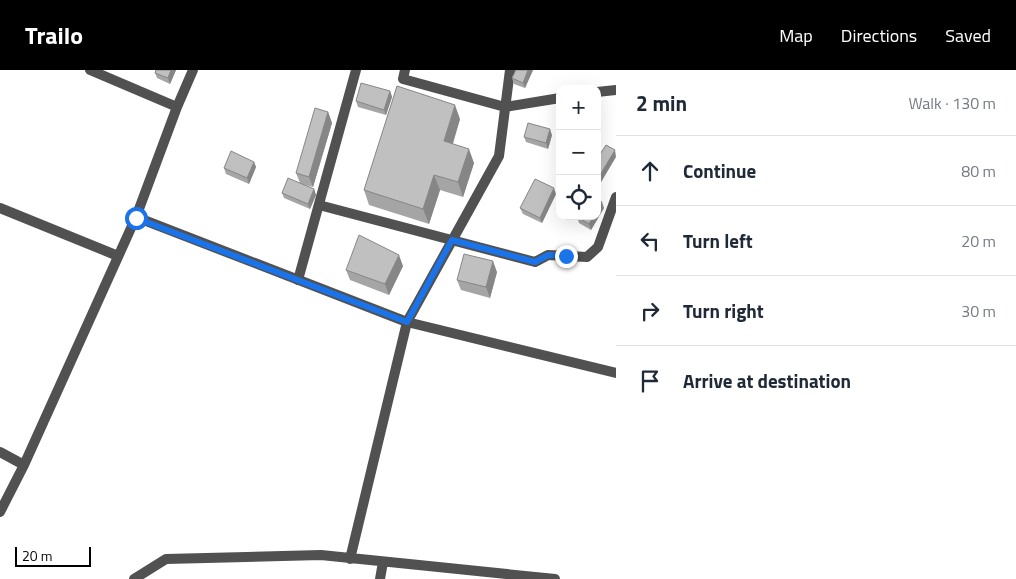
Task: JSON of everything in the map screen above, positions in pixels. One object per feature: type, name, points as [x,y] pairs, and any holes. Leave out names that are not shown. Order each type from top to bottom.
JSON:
[{"type":"street","points":[[90,70],[177,107]]},
{"type":"street","points":[[0,512],[24,465],[136,218],[177,107],[194,70]]},
{"type":"street","points":[[298,280],[356,70]]},
{"type":"street","points":[[405,70],[403,79],[505,107],[556,99]]},
{"type":"street","points":[[350,559],[407,322],[499,156],[510,70]]},
{"type":"street","points":[[601,92],[616,90]]},
{"type":"street","points":[[319,205],[535,262],[548,255],[588,257],[598,247],[616,197]]},
{"type":"street","points":[[0,208],[118,256]]},
{"type":"street","points":[[136,218],[407,322],[616,373]]},
{"type":"street","points":[[0,452],[24,465]]},
{"type":"street","points":[[134,579],[166,559],[321,556],[555,579]]},
{"type":"street","points":[[380,579],[383,562]]},
{"type":"building","points":[[156,70],[171,70],[168,78],[155,73]]},
{"type":"building","points":[[516,70],[528,70],[523,83],[512,78]]},
{"type":"building","points":[[361,83],[390,91],[384,110],[356,101]]},
{"type":"building","points":[[397,86],[455,105],[444,141],[469,149],[458,182],[434,175],[423,209],[364,190]]},
{"type":"building","points":[[315,108],[328,112],[309,177],[296,173]]},
{"type":"building","points":[[528,123],[550,129],[546,143],[524,137]]},
{"type":"building","points":[[606,145],[615,150],[601,173],[601,153]]},
{"type":"building","points":[[231,151],[254,162],[247,178],[224,168]]},
{"type":"building","points":[[288,178],[314,189],[308,204],[282,193]]},
{"type":"building","points":[[535,179],[554,188],[540,218],[520,208]]},
{"type":"building","points":[[582,220],[592,220],[589,224]]},
{"type":"building","points":[[359,235],[399,255],[385,284],[346,270]]},
{"type":"building","points":[[464,254],[493,261],[486,287],[457,280]]},
{"type":"route","points":[[136,218],[407,322],[452,240],[535,262],[548,255],[566,256]]}]
